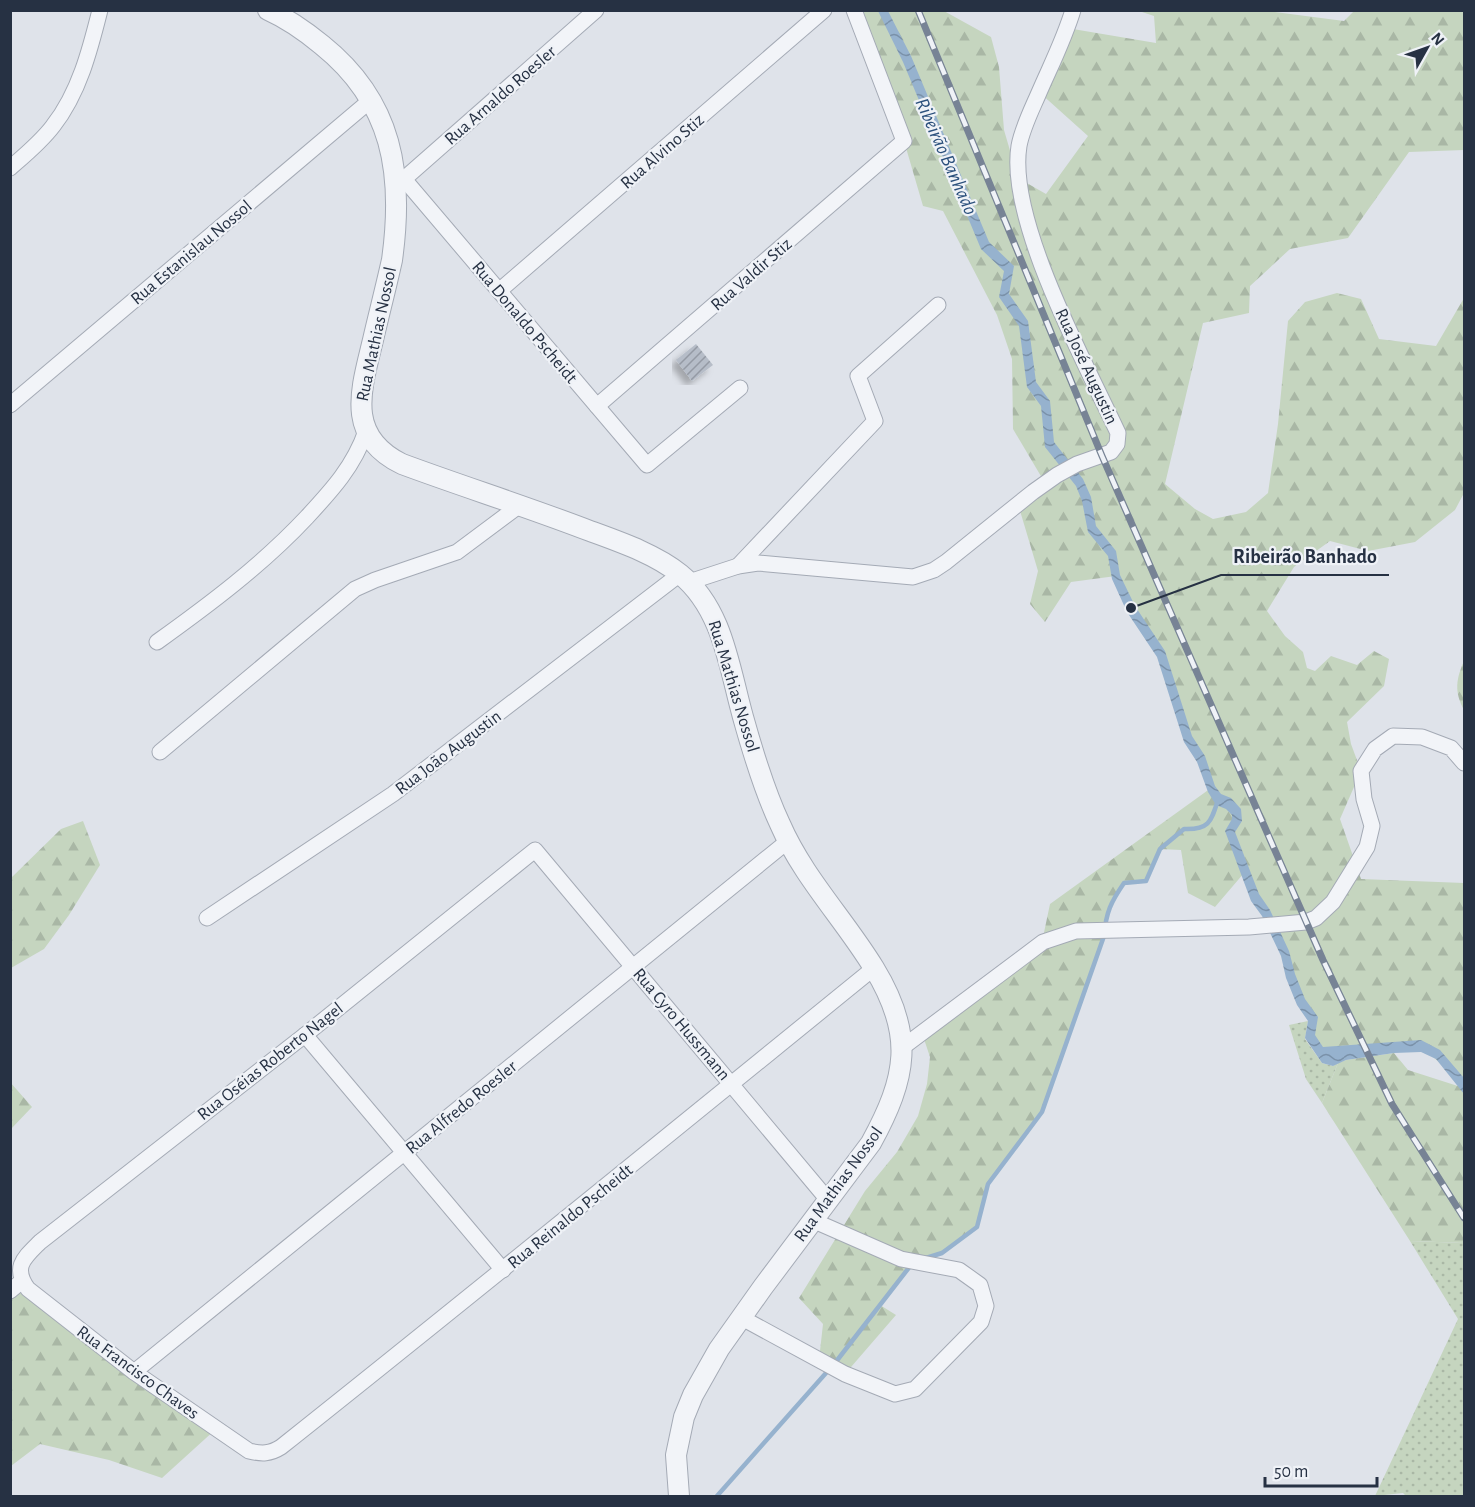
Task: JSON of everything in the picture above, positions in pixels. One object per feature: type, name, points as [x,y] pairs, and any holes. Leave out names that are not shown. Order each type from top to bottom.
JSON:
[{"type":"street","points":[[10,168],[43,138],[65,107],[84,67],[100,10]]},
{"type":"street","name":"Rua Mathias Nossol","points":[[268,10],[289,21],[335,56],[372,99],[386,133],[399,180],[392,260],[361,395],[362,420],[366,431],[381,452],[402,464],[619,542],[666,564],[684,578],[711,611],[721,634],[750,739],[772,806],[788,841],[798,859],[874,968],[884,984],[896,1013],[903,1047],[902,1065],[898,1084],[884,1121],[871,1143],[812,1220],[742,1318],[709,1366],[693,1395],[684,1417],[676,1455],[679,1497]]},
{"type":"street","name":"Rua Arnaldo Roesler","points":[[399,180],[596,10]]},
{"type":"street","name":"Rua Alvino Stiz","points":[[499,291],[824,10]]},
{"type":"street","name":"Rua Valdir Stiz","points":[[597,406],[904,141],[854,10]]},
{"type":"street","name":"Rua José Augustin","points":[[684,578],[738,566],[778,564],[898,576],[923,575],[946,562],[1033,492],[1077,464],[1112,452],[1118,444],[1118,433],[1060,308],[1034,240],[1022,198],[1017,163],[1028,118],[1073,10]]},
{"type":"street","name":"Rua Estanislau Nossol","points":[[10,405],[372,99]]},
{"type":"street","name":"Rua Donaldo Pscheidt","points":[[399,180],[499,291],[647,465],[740,388]]},
{"type":"street","points":[[738,566],[875,421],[858,376],[938,305]]},
{"type":"street","points":[[157,642],[228,590],[292,533],[336,487],[359,451],[366,431]]},
{"type":"street","points":[[160,752],[355,589],[457,552],[520,505]]},
{"type":"street","name":"Rua João Augustin","points":[[207,918],[393,794],[684,578]]},
{"type":"street","points":[[903,1047],[1042,942],[1076,931],[1249,927],[1306,922],[1317,918],[1333,902],[1367,847],[1372,826],[1364,799],[1361,771],[1375,749],[1393,736],[1422,737],[1451,748],[1464,764]]},
{"type":"street","name":"Rua Alfredo Roesler","points":[[134,1372],[788,841]]},
{"type":"street","name":"Rua Cyro Hussmann","points":[[535,850],[828,1200]]},
{"type":"street","name":"Rua Oséias Roberto Nagel","points":[[16,1286],[25,1257],[40,1242],[305,1035],[535,850]]},
{"type":"street","name":"Rua Reinaldo Pscheidt","points":[[260,1454],[271,1453],[281,1447],[503,1270],[874,968]]},
{"type":"street","points":[[305,1035],[503,1270]]},
{"type":"street","points":[[742,1318],[845,1374],[895,1394],[915,1389],[981,1322],[986,1306],[980,1286],[959,1270],[902,1259],[812,1220]]},
{"type":"street","name":"Rua Francisco Chaves","points":[[16,1286],[28,1290],[134,1372],[249,1451],[260,1454]]},
{"type":"green space","points":[[854,11],[944,11],[991,37],[999,67],[1004,130],[1018,178],[1046,194],[1088,136],[1039,92],[1067,28],[1156,43],[1154,16],[1139,11],[1274,11],[1344,21],[1354,11],[1464,11],[1464,150],[1409,152],[1348,238],[1290,249],[1250,286],[1249,313],[1203,323],[1165,484],[1195,509],[1213,519],[1246,512],[1268,493],[1278,424],[1288,321],[1305,302],[1337,293],[1361,299],[1379,339],[1436,346],[1464,298],[1464,493],[1455,510],[1415,542],[1368,551],[1330,541],[1294,567],[1267,611],[1285,636],[1303,652],[1307,668],[1315,671],[1331,656],[1357,665],[1374,651],[1389,659],[1384,686],[1347,722],[1351,744],[1361,771],[1340,819],[1361,879],[1464,883],[1464,1085],[1420,1045],[1324,1056],[1310,1036],[1313,1019],[1244,873],[1215,907],[1188,893],[1181,850],[1160,849],[1146,881],[1124,883],[1112,902],[1104,936],[1042,1111],[988,1184],[977,1227],[942,1253],[914,1261],[880,1305],[896,1315],[845,1374],[819,1360],[823,1324],[799,1298],[865,1191],[897,1152],[918,1116],[927,1084],[930,1057],[922,1033],[1042,942],[1050,904],[1211,788],[1188,738],[1161,653],[1116,576],[1071,582],[1045,622],[1030,604],[1038,571],[1018,504],[1045,483],[1013,429],[1012,359],[997,315],[943,211],[923,206],[904,141]]},
{"type":"green space","points":[[1464,661],[1464,710],[1457,685]]},
{"type":"green space","points":[[83,821],[100,865],[69,915],[44,949],[11,968],[11,878],[61,829]]},
{"type":"green space","points":[[1308,1021],[1305,1039],[1322,1063],[1333,1066],[1338,1063],[1322,1103],[1306,1079],[1289,1025]]},
{"type":"green space","points":[[1394,1053],[1408,1070],[1464,1088],[1464,1243],[1410,1241],[1322,1103],[1338,1063]]},
{"type":"green space","points":[[10,1082],[32,1107],[11,1129],[10,1129]]},
{"type":"green space","points":[[1410,1241],[1464,1243],[1464,1496],[1406,1496],[1403,1493],[1375,1496],[1458,1319]]},
{"type":"green space","points":[[22,1281],[216,1429],[162,1478],[109,1460],[40,1444],[11,1466],[11,1291]]},
{"type":"water","points":[[878,11],[888,11],[911,56],[989,242],[1014,266],[1009,294],[1028,321],[1036,382],[1050,401],[1054,442],[1083,479],[1091,497],[1096,526],[1116,551],[1120,575],[1135,606],[1165,651],[1192,736],[1205,756],[1215,786],[1221,794],[1231,798],[1241,809],[1242,821],[1235,832],[1259,894],[1270,910],[1289,951],[1305,999],[1318,1017],[1315,1035],[1323,1047],[1421,1040],[1440,1050],[1464,1078],[1464,1094],[1436,1059],[1421,1052],[1394,1053],[1346,1060],[1333,1066],[1322,1063],[1305,1038],[1308,1021],[1297,1005],[1286,978],[1281,956],[1262,916],[1251,901],[1225,831],[1232,815],[1226,809],[1216,805],[1208,792],[1197,762],[1184,742],[1157,657],[1127,612],[1112,579],[1108,556],[1088,532],[1082,501],[1076,486],[1045,447],[1041,406],[1027,387],[1019,326],[999,297],[1004,271],[981,249],[903,62]]},
{"type":"building","points":[[696,344],[713,365],[692,381],[676,360]]},
{"type":"waterway","points":[[926,1258],[942,1253],[977,1227],[988,1184],[1042,1112],[1104,936],[1112,902],[1119,890],[1124,883],[1146,881],[1160,849],[1184,829],[1199,828],[1208,823],[1218,800]]},
{"type":"waterway","points":[[835,1363],[911,1265]]},
{"type":"waterway","points":[[717,1496],[826,1373]]},
{"type":"railway","points":[[918,10],[1102,456],[1323,960],[1392,1104],[1464,1218]]},
{"type":"place","name":"Ribeirão Banhado","points":[[1131,608]]}]
